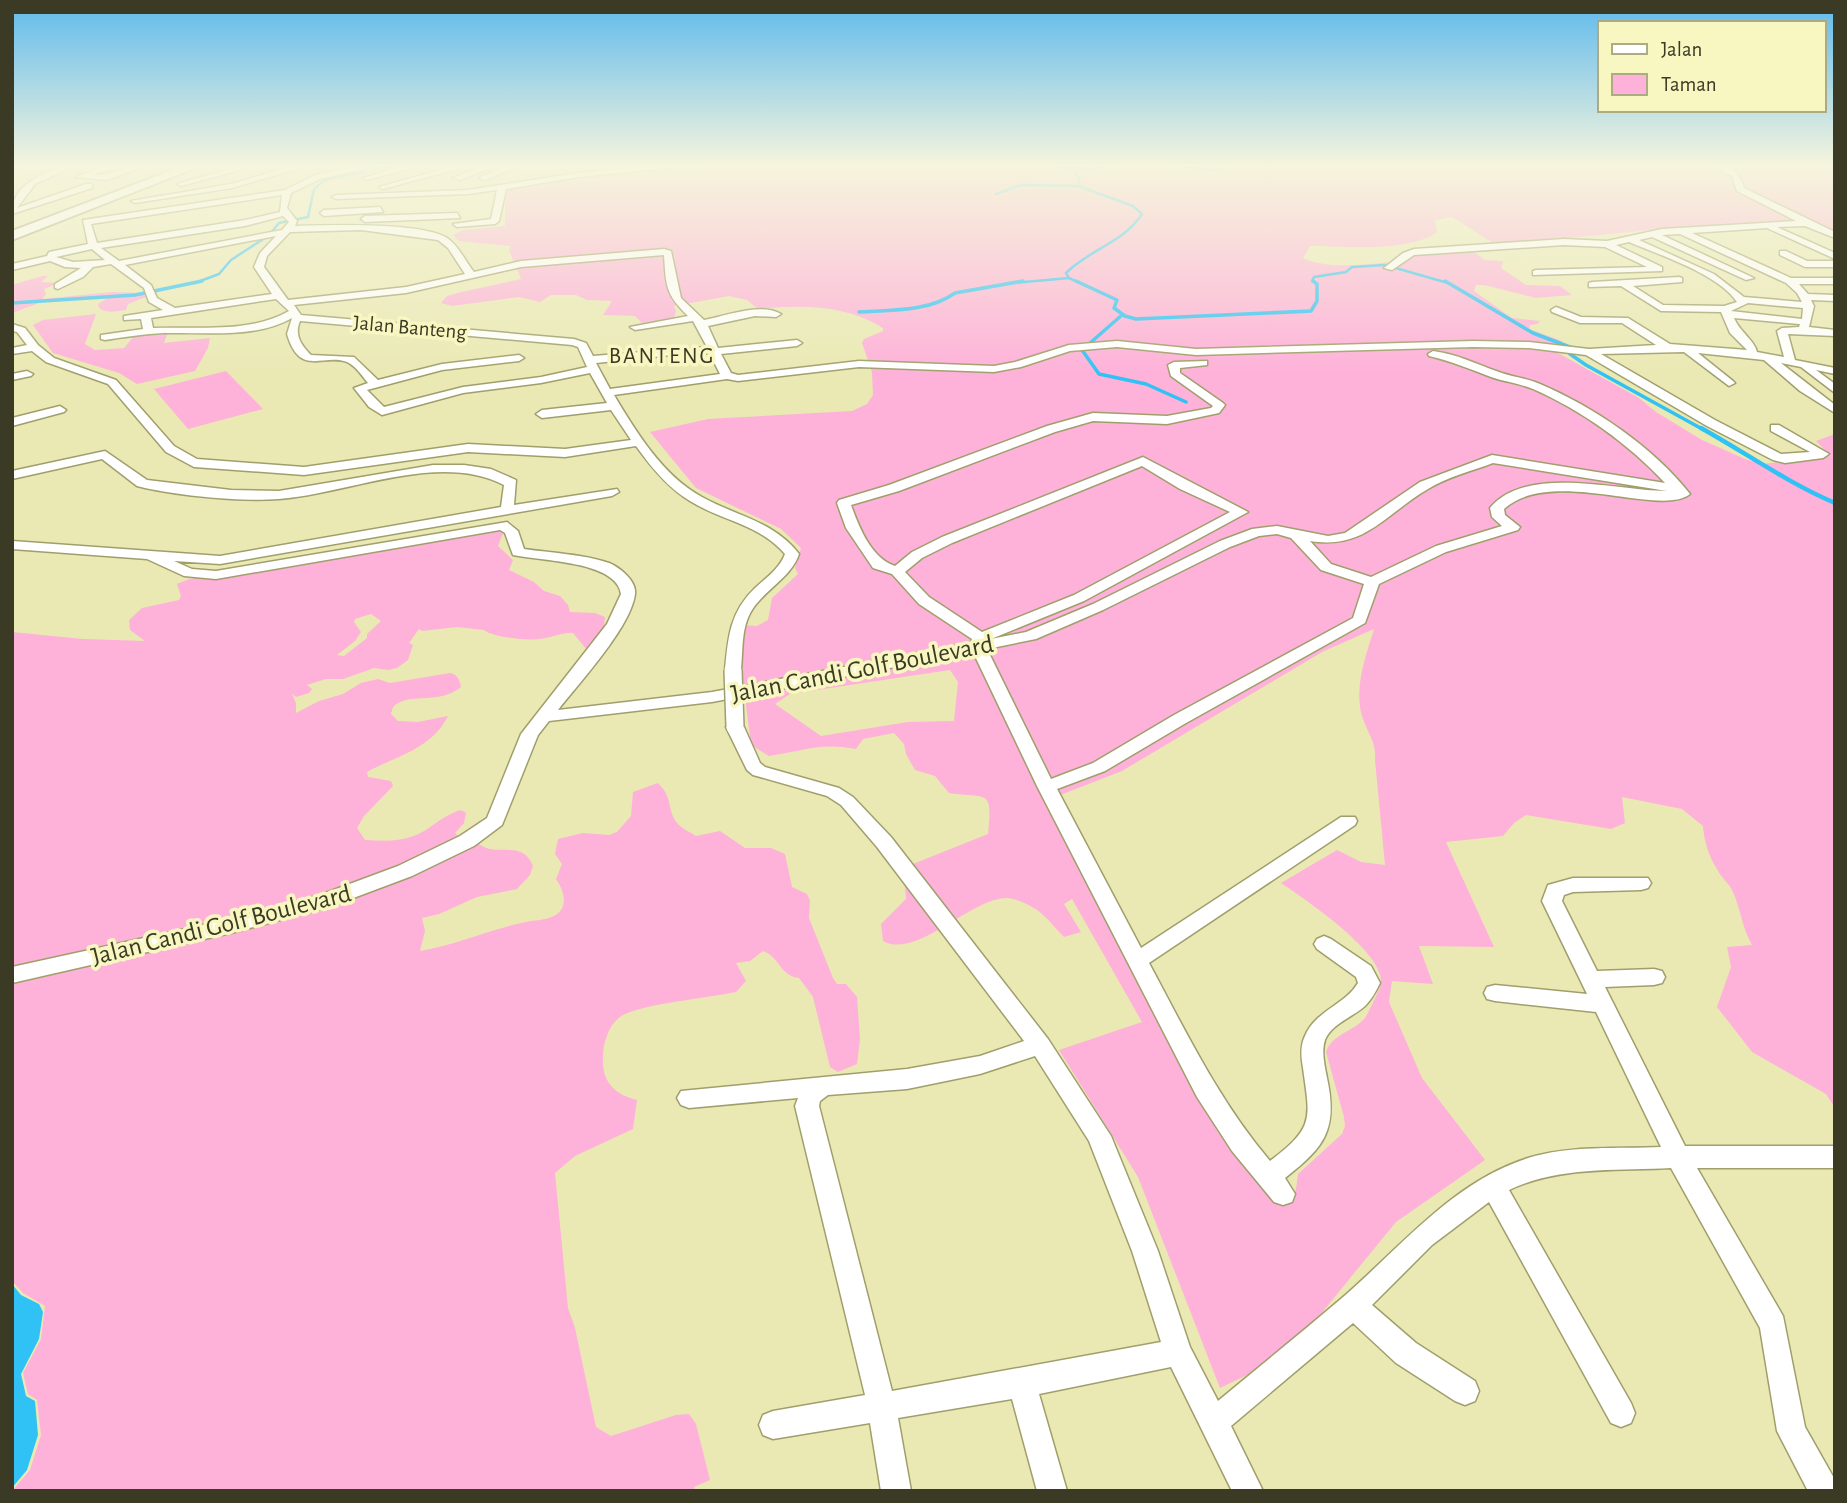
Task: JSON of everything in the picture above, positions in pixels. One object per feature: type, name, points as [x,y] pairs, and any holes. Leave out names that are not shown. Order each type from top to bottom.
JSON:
[{"type":"street","points":[[91,235],[93,246],[150,291],[153,300],[173,311]]},
{"type":"street","points":[[51,258],[55,253],[172,235]]},
{"type":"street","points":[[173,235],[201,246]]},
{"type":"street","points":[[12,267],[51,258],[63,263],[90,265],[115,262],[263,235]]},
{"type":"street","points":[[276,235],[259,264],[261,271],[296,315]]},
{"type":"street","points":[[435,235],[442,237],[458,253],[471,275]]},
{"type":"street","points":[[1392,267],[1404,255],[1414,252],[1564,242],[1606,244],[1648,235]]},
{"type":"street","points":[[1655,235],[1749,278]]},
{"type":"street","points":[[1691,235],[1789,281],[1835,281]]},
{"type":"street","points":[[1787,235],[1835,256]]},
{"type":"street","points":[[1630,239],[1722,282],[1743,300],[1807,302],[1835,298]]},
{"type":"street","points":[[1592,285],[1679,280],[1606,244]]},
{"type":"street","points":[[128,317],[283,299],[406,290],[520,264],[664,252],[669,254],[671,283],[676,299],[698,321],[727,376]]},
{"type":"street","points":[[1783,253],[1805,264],[1835,264]]},
{"type":"street","points":[[58,286],[80,275],[90,265]]},
{"type":"street","points":[[1536,273],[1659,269]]},
{"type":"street","points":[[1722,282],[1778,277]]},
{"type":"street","points":[[1789,281],[1807,302],[1805,323]]},
{"type":"street","points":[[1624,284],[1659,308],[1726,312],[1805,323],[1835,333]]},
{"type":"street","points":[[1726,312],[1743,303],[1743,300]]},
{"type":"street","points":[[1556,310],[1576,320],[1624,320],[1667,347]]},
{"type":"street","points":[[1726,312],[1735,333],[1752,348],[1752,354]]},
{"type":"street","points":[[635,327],[755,313],[776,314]]},
{"type":"street","points":[[146,315],[148,331]]},
{"type":"street","points":[[105,337],[148,331],[253,326],[296,315]]},
{"type":"street","points":[[296,315],[291,330],[293,341],[308,358],[349,357],[363,368],[374,383]]},
{"type":"street","name":"Jalan Banteng","points":[[296,315],[578,342],[582,345],[614,406],[640,442],[683,491],[697,500],[747,519],[771,534],[792,554],[790,563],[768,581],[745,607],[737,628],[733,670],[735,727],[748,756],[759,771],[833,792],[848,801],[884,842],[1040,1045]]},
{"type":"street","points":[[1835,321],[1805,323],[1782,331],[1795,363],[1835,390]]},
{"type":"street","points":[[12,327],[21,330],[34,347],[50,360],[103,376],[112,382],[170,449],[194,463],[304,471],[468,448],[565,453],[640,442]]},
{"type":"street","points":[[519,358],[442,368],[360,388],[373,405],[382,411],[463,390],[541,380],[591,365],[685,350],[713,352],[797,343]]},
{"type":"street","points":[[607,393],[727,376],[738,378],[871,364],[994,369],[1017,365],[1069,348],[1117,344],[1196,352],[1473,344],[1589,352],[1667,347],[1766,356],[1835,371]]},
{"type":"street","points":[[12,351],[34,347]]},
{"type":"street","points":[[1686,349],[1729,383]]},
{"type":"street","points":[[1589,352],[1711,423],[1777,457],[1785,459],[1823,454],[1775,428]]},
{"type":"street","points":[[1046,786],[1071,782],[1114,760],[1178,720],[1360,620],[1373,582],[1409,561],[1444,547],[1513,527],[1499,517],[1497,508],[1503,497],[1513,492],[1549,488],[1628,491],[1672,496],[1684,494],[1651,460],[1554,395],[1532,385],[1487,372],[1456,356],[1432,354],[1187,363],[1174,365],[1175,374],[1219,405],[1215,411],[1167,420],[1093,416],[894,488],[844,503],[853,528],[878,565],[897,571],[903,583],[979,642],[1046,786],[1205,1090],[1241,1143],[1276,1185],[1293,1158],[1308,1142],[1317,1126],[1321,1111],[1312,1057],[1313,1041],[1318,1031],[1362,995],[1369,983],[1363,972],[1324,944]]},
{"type":"street","points":[[1766,356],[1804,389],[1835,410]]},
{"type":"street","points":[[12,377],[27,373]]},
{"type":"street","points":[[541,414],[614,406]]},
{"type":"street","points":[[12,422],[60,410]]},
{"type":"street","points":[[12,475],[105,456],[142,483],[150,485],[275,495],[411,472],[478,470],[501,475],[510,483],[507,510]]},
{"type":"street","name":"Jalan Candi Golf Boulevard","points":[[12,975],[235,925],[325,901],[405,871],[454,848],[495,821],[530,734],[541,716],[764,688],[979,642],[1030,636],[1098,607],[1225,544],[1257,532],[1277,530],[1328,540],[1349,537],[1425,485],[1492,459],[1678,489]]},
{"type":"street","points":[[897,571],[918,552],[942,540],[1065,489],[1143,461],[1185,486],[1241,512],[1079,597],[979,642]]},
{"type":"street","points":[[12,545],[153,557],[208,560],[232,558],[612,492]]},
{"type":"street","points":[[153,557],[189,573],[216,575],[496,525],[508,527],[514,547],[526,555],[606,567],[627,586],[625,602],[615,624],[594,654],[541,716]]},
{"type":"street","points":[[1296,535],[1326,568],[1373,582]]},
{"type":"street","points":[[1137,961],[1348,821]]},
{"type":"street","points":[[1641,883],[1573,884],[1555,890],[1552,895],[1678,1157],[1773,1325],[1794,1441],[1824,1491]]},
{"type":"street","points":[[1592,979],[1654,977]]},
{"type":"street","points":[[1494,993],[1603,1004]]},
{"type":"street","points":[[689,1098],[907,1079],[980,1065],[1040,1045],[1099,1136],[1145,1251],[1178,1352],[1248,1491]]},
{"type":"street","points":[[823,1086],[810,1095],[807,1106],[882,1407],[896,1491]]},
{"type":"street","points":[[1214,1422],[1353,1306],[1423,1237],[1493,1185],[1530,1168],[1555,1163],[1678,1157],[1835,1157]]},
{"type":"street","points":[[1493,1185],[1621,1413]]},
{"type":"street","points":[[1353,1306],[1406,1353],[1465,1391]]},
{"type":"street","points":[[773,1425],[1022,1383],[1178,1352]]},
{"type":"street","points":[[1022,1383],[1052,1491]]},
{"type":"green space","points":[[453,235],[1432,235],[1393,246],[1310,246],[1303,258],[1326,264],[1353,265],[1405,261],[1427,252],[1471,250],[1485,260],[1503,261],[1501,268],[1526,285],[1560,286],[1572,295],[1536,298],[1484,285],[1476,285],[1474,291],[1512,318],[1540,321],[1530,325],[1529,329],[1562,341],[1560,344],[1550,345],[1558,353],[1639,398],[1656,412],[1702,440],[1762,464],[1831,456],[1816,441],[1835,434],[1835,1108],[1826,1094],[1752,1052],[1717,1007],[1731,967],[1727,947],[1752,945],[1733,892],[1709,854],[1703,826],[1682,809],[1622,797],[1625,823],[1611,829],[1526,815],[1514,823],[1503,836],[1446,842],[1494,947],[1419,946],[1433,984],[1392,981],[1389,1002],[1422,1078],[1485,1160],[1396,1222],[1320,1315],[1299,1336],[1247,1375],[1220,1388],[1138,1177],[1059,1050],[1142,1022],[1072,899],[1064,904],[1081,932],[1064,937],[1045,916],[1020,901],[1007,898],[977,907],[912,942],[897,945],[883,941],[881,924],[906,899],[905,885],[913,864],[988,834],[988,802],[979,796],[949,793],[935,776],[915,770],[904,744],[894,733],[863,739],[856,749],[822,747],[769,756],[751,745],[740,657],[742,625],[757,626],[768,620],[772,598],[798,574],[795,568],[801,548],[781,529],[696,488],[650,432],[708,419],[852,411],[867,404],[873,395],[872,372],[862,343],[864,339],[883,331],[883,328],[838,310],[807,307],[758,309],[747,300],[729,296],[674,306],[674,318],[642,323],[635,316],[603,315],[612,301],[587,300],[576,295],[551,295],[540,302],[519,297],[452,306],[441,303],[447,296],[457,293],[521,279],[509,250],[511,246],[459,241]],"holes":[[[1374,629],[1359,691],[1361,712],[1374,747],[1385,865],[1361,862],[1337,850],[1281,883],[1324,913],[1357,942],[1371,957],[1379,971],[1381,984],[1365,1018],[1333,1041],[1326,1052],[1344,1117],[1342,1134],[1298,1174],[1294,1194],[1280,1206],[1217,1131],[1045,801],[1122,771],[1322,652]],[[950,670],[958,682],[954,721],[908,722],[821,736],[775,704],[790,694]]]},
{"type":"green space","points":[[1481,235],[1597,235],[1496,245]]},
{"type":"green space","points":[[48,276],[41,282],[59,283],[44,289],[46,294],[42,299],[112,292],[146,293],[149,296],[128,304],[126,310],[105,311],[99,308],[98,304],[107,298],[104,296],[42,302],[12,313],[12,285]]},
{"type":"green space","points":[[96,314],[85,344],[95,350],[124,348],[135,335],[168,332],[164,343],[210,338],[208,348],[195,371],[137,384],[119,373],[53,353],[33,325],[43,320]]},
{"type":"green space","points":[[226,371],[263,409],[188,429],[154,389]]},
{"type":"green space","points":[[492,529],[503,533],[498,546],[513,560],[509,570],[534,582],[544,591],[560,596],[570,612],[595,613],[605,617],[604,628],[587,650],[573,633],[527,639],[457,627],[422,631],[419,629],[409,643],[413,645],[408,660],[397,668],[374,668],[343,679],[326,679],[307,685],[312,689],[309,693],[296,697],[292,694],[296,713],[319,701],[343,694],[361,683],[378,679],[390,683],[450,673],[459,680],[461,687],[452,693],[407,700],[393,707],[391,714],[398,721],[418,722],[448,716],[433,736],[423,744],[367,772],[368,777],[391,781],[393,786],[364,816],[357,828],[365,840],[404,839],[461,810],[466,813],[464,823],[455,833],[466,843],[477,842],[491,849],[515,850],[528,857],[533,866],[530,875],[517,889],[477,897],[439,914],[422,918],[425,931],[420,951],[557,914],[564,902],[563,892],[556,879],[562,864],[555,854],[558,839],[583,833],[609,835],[617,832],[631,816],[633,792],[658,783],[666,794],[677,823],[696,836],[720,831],[745,848],[771,848],[785,854],[792,887],[807,894],[810,900],[809,918],[833,978],[837,984],[846,984],[857,997],[860,1039],[857,1064],[838,1072],[830,1067],[813,997],[799,978],[788,974],[773,957],[763,951],[750,961],[736,963],[746,981],[736,992],[636,1010],[625,1014],[614,1023],[605,1043],[604,1072],[614,1088],[637,1100],[633,1129],[575,1156],[555,1173],[568,1308],[575,1328],[596,1427],[611,1436],[676,1415],[689,1414],[696,1424],[710,1480],[694,1487],[695,1491],[12,1491],[30,1470],[41,1435],[37,1400],[28,1394],[23,1373],[41,1339],[45,1306],[23,1293],[12,1281],[12,632],[83,639],[145,641],[130,630],[129,620],[142,608],[179,600],[181,596],[177,584],[189,579]],"holes":[[[371,614],[381,621],[367,634],[367,638],[344,656],[337,655],[355,641],[361,632],[354,622],[355,619]]]},
{"type":"water","points":[[12,1284],[21,1295],[39,1304],[43,1312],[39,1339],[21,1374],[26,1396],[35,1401],[38,1435],[27,1470],[12,1488]]},
{"type":"waterway","points":[[198,282],[219,274],[231,260],[269,235]]},
{"type":"waterway","points":[[1069,278],[1066,273],[1075,265],[1121,235]]},
{"type":"waterway","points":[[1315,283],[1312,281],[1314,277],[1346,272],[1352,267],[1385,265],[1448,283]]},
{"type":"waterway","points":[[1013,283],[1069,278]]},
{"type":"waterway","points":[[1069,278],[1080,283]]},
{"type":"waterway","points":[[859,312],[921,307],[955,293],[1023,281]]},
{"type":"waterway","points":[[1076,281],[1117,300],[1114,308],[1125,316],[1136,319],[1311,311],[1317,301],[1317,284],[1313,281]]},
{"type":"waterway","points":[[1445,281],[1533,333],[1575,349],[1570,354],[1586,365],[1704,430]]},
{"type":"waterway","points":[[12,303],[135,295],[198,282]]},
{"type":"waterway","points":[[1122,315],[1082,350],[1099,374],[1146,384],[1186,402]]},
{"type":"waterway","points":[[1701,428],[1784,477],[1835,503]]},
{"type":"district","name":"BANTENG","points":[[662,355]]}]
